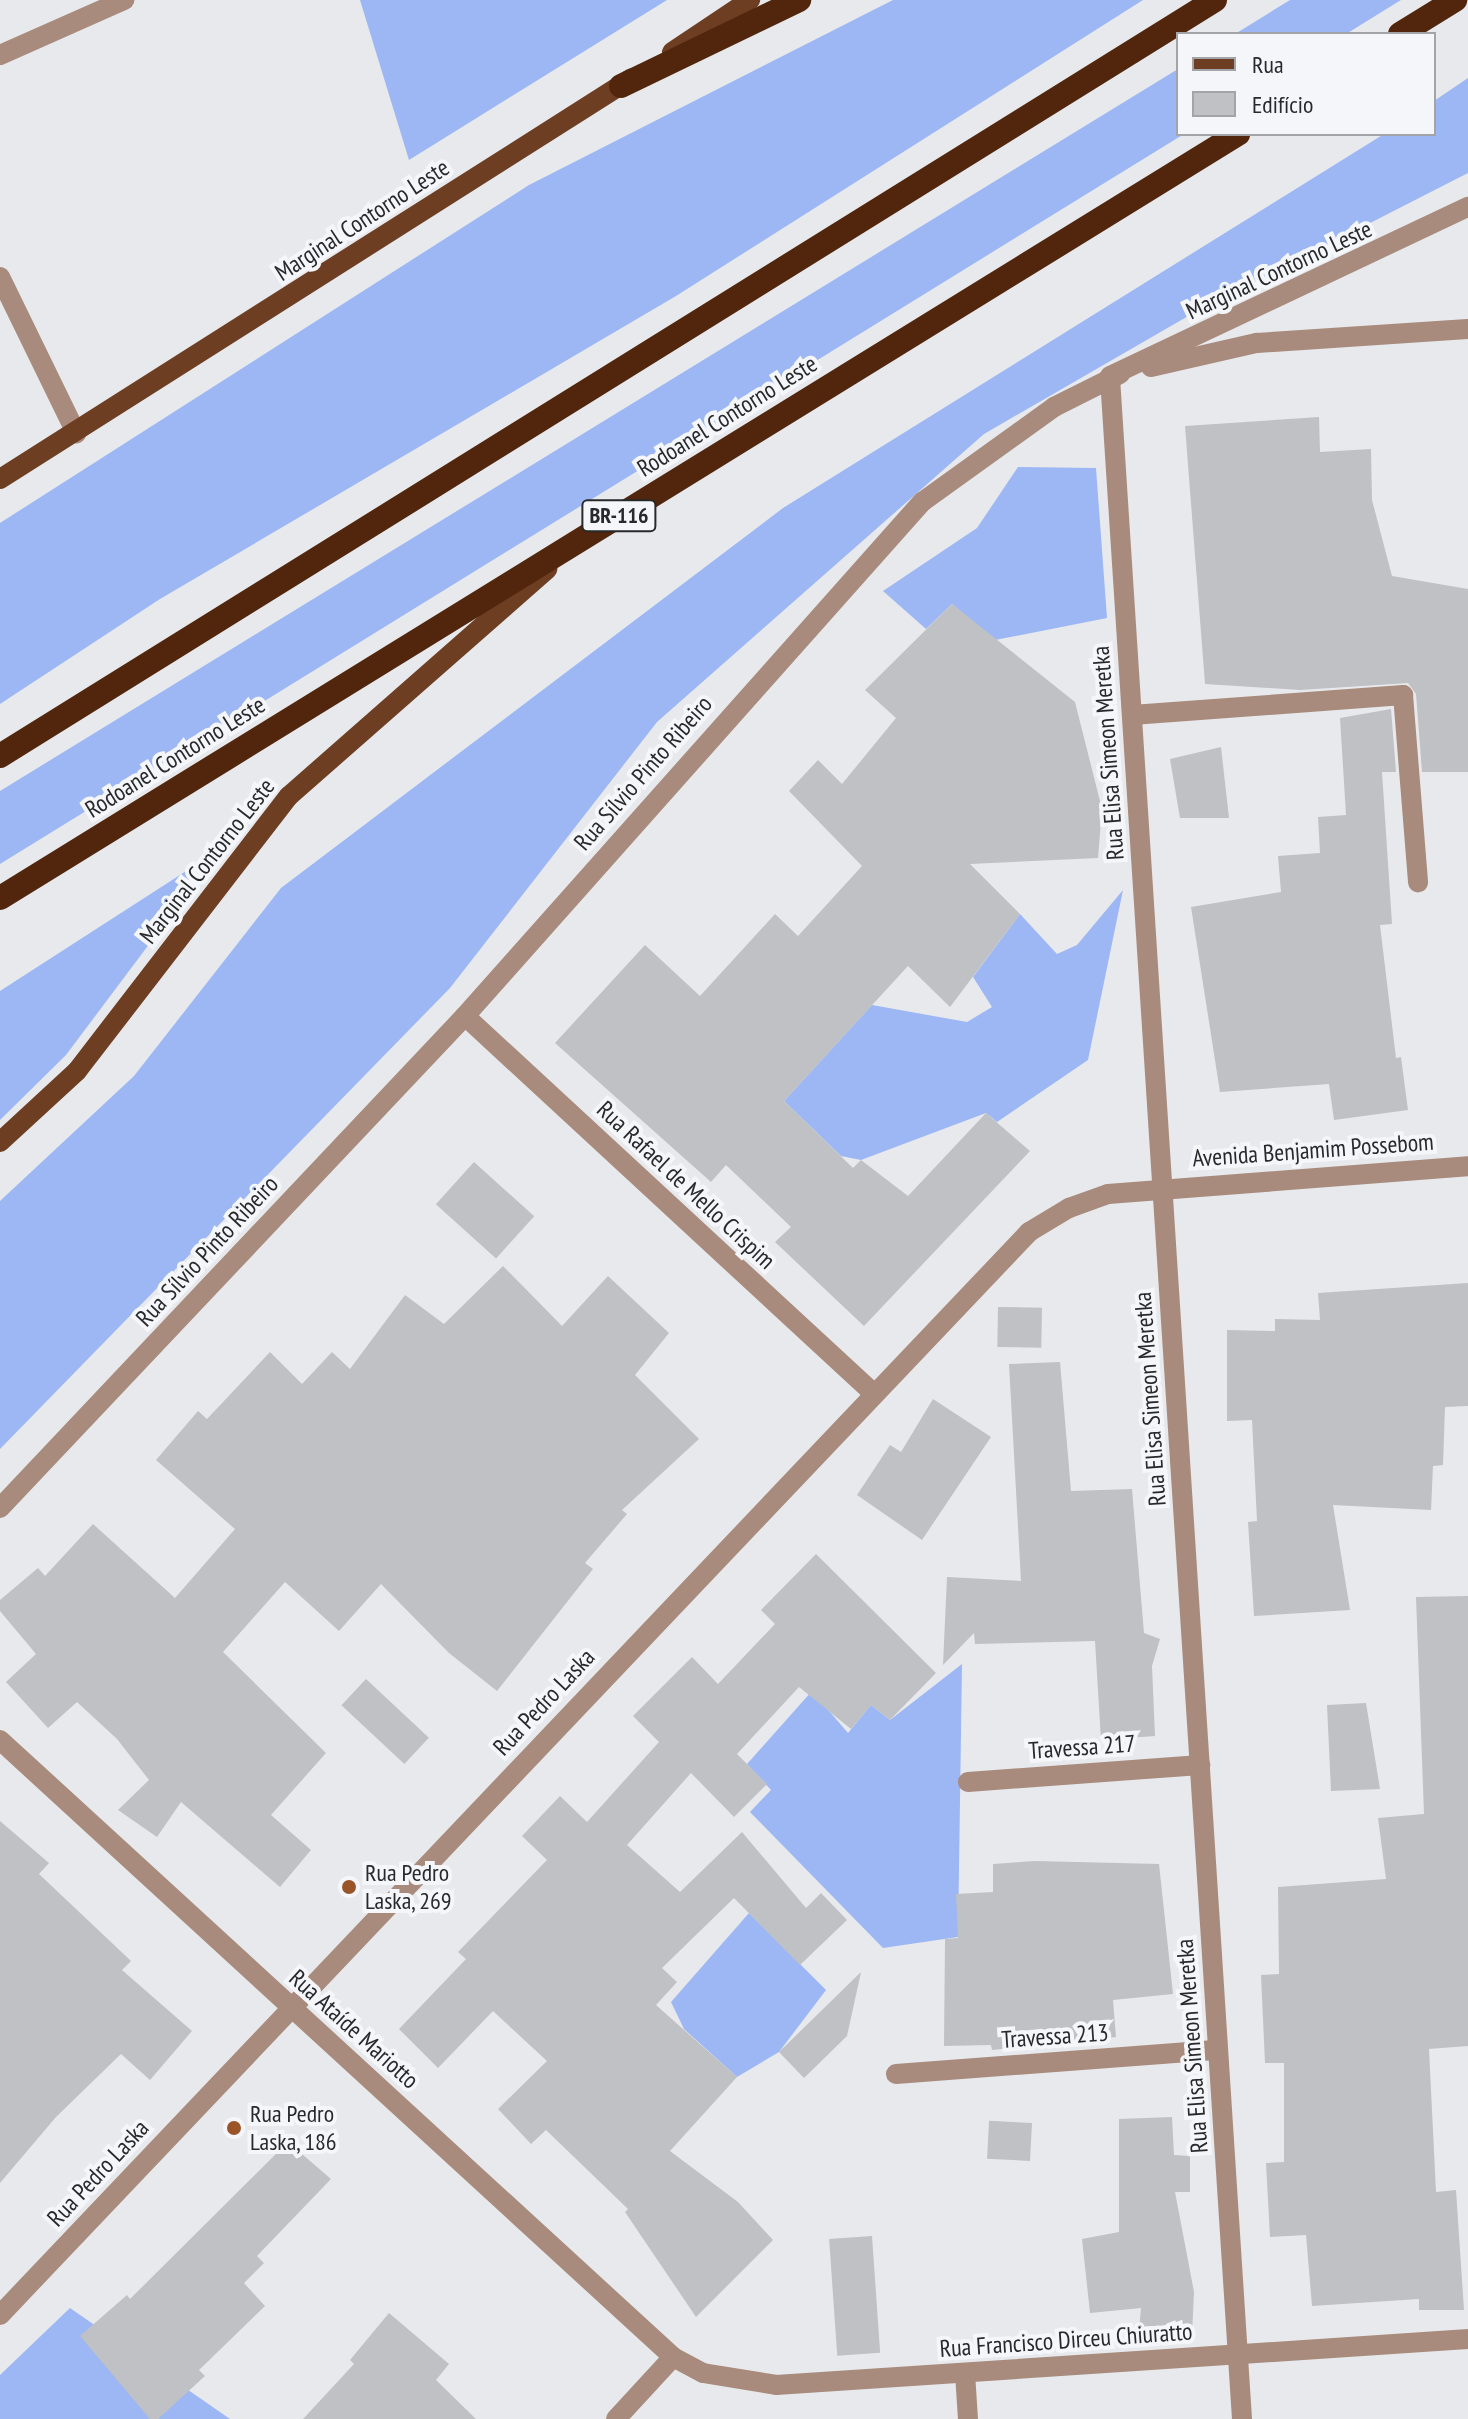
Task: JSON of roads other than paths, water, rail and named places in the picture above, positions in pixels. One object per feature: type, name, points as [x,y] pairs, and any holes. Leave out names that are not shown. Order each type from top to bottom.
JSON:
[{"type":"highway","points":[[621,86],[799,0]]},
{"type":"highway","points":[[0,756],[1215,0]]},
{"type":"highway","points":[[1403,32],[1455,0]]},
{"type":"highway","name":"Rodoanel Contorno Leste","points":[[0,898],[1235,136]]},
{"type":"main road","name":"Marginal Contorno Leste","points":[[0,479],[621,86],[750,0]]},
{"type":"main road","name":"Marginal Contorno Leste","points":[[0,1142],[77,1071],[289,796],[584,537]]},
{"type":"street","points":[[0,55],[124,0]]},
{"type":"street","name":"Marginal Contorno Leste","points":[[1110,376],[1468,207]]},
{"type":"street","points":[[0,277],[76,433]]},
{"type":"street","name":"Rua Sílvio Pinto Ribeiro","points":[[0,1508],[465,1016],[922,502],[984,453],[1110,376],[1257,343],[1468,329]]},
{"type":"street","name":"Rua Elisa Simeon Meretka","points":[[1110,376],[1242,2419]]},
{"type":"street","points":[[1132,715],[1403,695],[1418,882]]},
{"type":"street","name":"Rua Rafael de Mello Crispim","points":[[465,1016],[872,1392]]},
{"type":"street","name":"Avenida Benjamim Possebom","points":[[1162,1186],[1468,1166]]},
{"type":"street","name":"Rua Pedro Laska","points":[[0,2315],[872,1392],[1029,1232],[1069,1208],[1108,1194],[1162,1186]]},
{"type":"street","name":"Rua Ataíde Mariotto","points":[[0,1740],[673,2357]]},
{"type":"street","name":"Travessa 217","points":[[968,1782],[1200,1765]]},
{"type":"street","name":"Travessa 213","points":[[896,2074],[1218,2050]]},
{"type":"street","name":"Rua Francisco Dirceu Chiuratto","points":[[673,2357],[714,2376],[776,2385],[1468,2339]]},
{"type":"street","points":[[616,2419],[673,2357]]},
{"type":"street","points":[[965,2373],[968,2419]]},
{"type":"place","name":"Rua Pedro Laska, 269","points":[[349,1887]]},
{"type":"place","name":"Rua Pedro Laska, 186","points":[[234,2128]]}]
